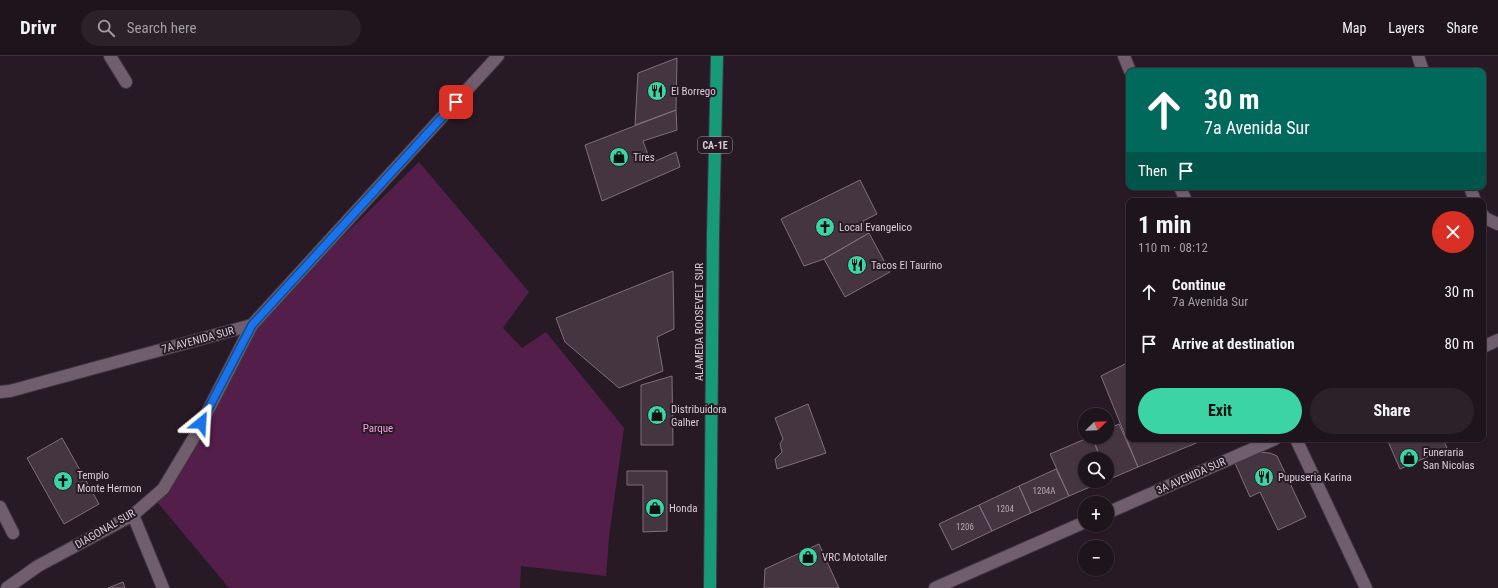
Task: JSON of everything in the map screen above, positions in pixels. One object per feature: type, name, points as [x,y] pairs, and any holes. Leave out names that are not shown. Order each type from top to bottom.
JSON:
[{"type":"highway","name":"ALAMEDA ROOSEVELT SUR","points":[[710,588],[716,56]]},
{"type":"street","points":[[110,56],[126,82]]},
{"type":"street","points":[[252,325],[498,56]]},
{"type":"street","points":[[1124,56],[1129,68]]},
{"type":"street","points":[[1418,56],[1423,68]]},
{"type":"street","points":[[1486,218],[1498,224]]},
{"type":"street","name":"7A AVENIDA SUR","points":[[0,392],[10,391],[252,325]]},
{"type":"street","name":"DIAGONAL SUR","points":[[7,588],[38,566],[133,515],[163,489],[196,434],[252,325]]},
{"type":"street","points":[[1486,346],[1498,340]]},
{"type":"street","name":"3A AVENIDA SUR","points":[[1114,510],[1268,442]]},
{"type":"street","points":[[1297,442],[1366,588]]},
{"type":"street","points":[[0,507],[13,534]]},
{"type":"street","points":[[133,515],[163,588]]},
{"type":"street","points":[[935,588],[1078,525]]},
{"type":"green space","name":"Parque","points":[[419,162],[529,292],[503,328],[522,348],[546,332],[624,428],[609,537],[606,576],[521,566],[520,588],[229,588],[153,497],[252,325]]},
{"type":"building","name":"El Borrego","points":[[677,58],[676,110],[635,125],[638,73]]},
{"type":"building","name":"Tires","points":[[676,110],[677,130],[643,141],[651,163],[676,152],[680,167],[602,201],[585,145]]},
{"type":"building","name":"Local Evangelico","points":[[860,180],[877,214],[863,221],[869,233],[824,259],[804,266],[781,219]]},
{"type":"building","name":"Tacos El Taurino","points":[[869,233],[890,272],[845,297],[824,259]]},
{"type":"building","points":[[673,271],[674,329],[657,337],[663,371],[619,388],[565,342],[556,318]]},
{"type":"building","points":[[1126,364],[1126,437],[1101,376]]},
{"type":"building","name":"Distribuidora Galher","points":[[672,376],[673,445],[641,445],[641,385]]},
{"type":"building","points":[[808,404],[826,453],[777,469],[775,459],[782,452],[780,444],[783,439],[775,418]]},
{"type":"building","points":[[1119,424],[1138,467],[1114,477],[1114,452],[1098,452],[1095,444],[1114,444],[1114,426]]},
{"type":"building","name":"Templo Monte Hermon","points":[[62,438],[99,504],[64,524],[27,458]]},
{"type":"building","points":[[1078,442],[1078,444],[1095,444],[1098,452],[1078,452],[1078,488],[1088,488],[1069,496],[1050,454]]},
{"type":"building","points":[[1128,442],[1199,442],[1138,467]]},
{"type":"building","name":"Funeraria San Nicolas","points":[[1388,442],[1444,442],[1447,448],[1400,469]]},
{"type":"building","name":"Pupuseria Karina","points":[[1258,452],[1270,453],[1277,456],[1306,517],[1278,530],[1260,492],[1250,497],[1235,463]]},
{"type":"building","points":[[1056,469],[1069,496],[1031,513],[1019,486]]},
{"type":"building","name":"Honda","points":[[627,471],[667,471],[667,531],[643,532],[643,485],[627,485]]},
{"type":"building","points":[[1019,486],[1031,513],[992,531],[979,505]]},
{"type":"building","points":[[979,505],[992,531],[952,550],[939,524]]},
{"type":"building","name":"VRC Mototaller","points":[[819,544],[839,588],[764,588],[765,569]]},
{"type":"building","points":[[123,582],[125,588],[108,588]]},
{"type":"place","name":"El Borrego","points":[[657,91]]},
{"type":"place","name":"Tires","points":[[619,157]]},
{"type":"place","name":"Local Evangelico","points":[[825,227]]},
{"type":"place","name":"Tacos El Taurino","points":[[857,265]]},
{"type":"place","name":"Distribuidora Galher","points":[[657,415]]},
{"type":"place","name":"Funeraria San Nicolas","points":[[1409,458]]},
{"type":"place","name":"Pupuseria Karina","points":[[1264,477]]},
{"type":"place","name":"Templo Monte Hermon","points":[[63,481]]},
{"type":"place","name":"Honda","points":[[655,508]]},
{"type":"place","name":"VRC Mototaller","points":[[808,557]]},
{"type":"route","points":[[201,423],[252,325],[456,102]]}]
